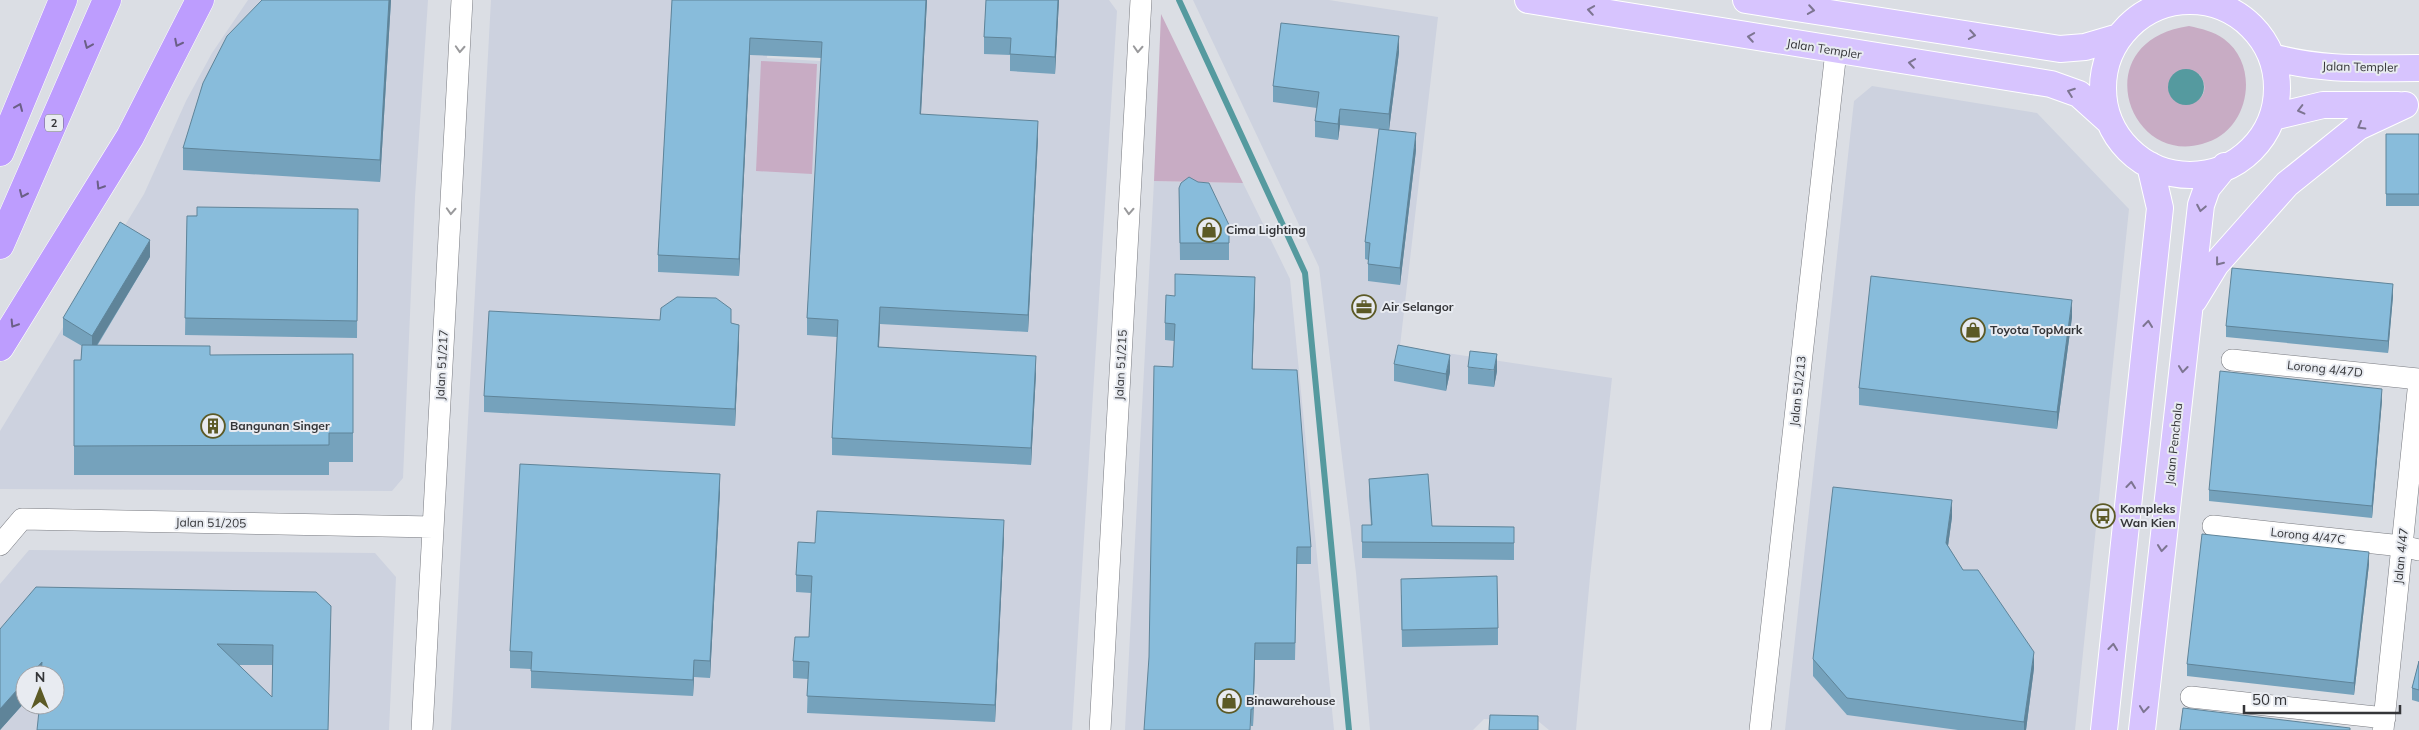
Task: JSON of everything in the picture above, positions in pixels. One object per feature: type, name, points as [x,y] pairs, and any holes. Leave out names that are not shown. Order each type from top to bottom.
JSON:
[{"type":"highway","points":[[0,152],[63,0]]},
{"type":"highway","name":"2","points":[[0,245],[107,0]]},
{"type":"highway","points":[[0,347],[130,136],[200,0]]},
{"type":"main road","name":"Jalan Templer","points":[[1528,0],[1836,51],[2051,84],[2079,94],[2109,121]]},
{"type":"main road","points":[[1746,0],[2060,49],[2085,47],[2119,37]]},
{"type":"main road","points":[[2242,0],[2272,57],[2278,86],[2273,118],[2258,144],[2244,156],[2206,174],[2179,174],[2150,165],[2126,147],[2109,121],[2103,94],[2106,64],[2119,37],[2141,16],[2170,2],[2204,2],[2233,12],[2257,31]]},
{"type":"main road","name":"Jalan Templer","points":[[2272,57],[2297,64],[2326,68],[2419,68]]},
{"type":"main road","points":[[2273,118],[2323,105],[2412,105]]},
{"type":"main road","points":[[2190,308],[2216,264],[2287,184],[2358,127],[2412,105]]},
{"type":"main road","points":[[2104,730],[2160,208],[2150,165]]},
{"type":"main road","name":"Jalan Penchala","points":[[2142,730],[2201,205],[2207,188],[2225,166]]},
{"type":"street","name":"Jalan 51/217","points":[[422,730],[462,0]]},
{"type":"street","name":"Jalan 51/215","points":[[1100,730],[1141,0]]},
{"type":"street","name":"Jalan 51/213","points":[[1760,730],[1836,51]]},
{"type":"street","name":"Lorong 4/47D","points":[[2232,360],[2419,380]]},
{"type":"street","name":"Jalan 4/47","points":[[2384,724],[2411,548],[2419,380]]},
{"type":"street","name":"Jalan 51/205","points":[[0,545],[22,519],[433,527]]},
{"type":"street","name":"Lorong 4/47C","points":[[2214,526],[2411,548]]},
{"type":"street","points":[[2191,697],[2384,724]]},
{"type":"shaded area","points":[[248,0],[428,0],[415,197],[403,478],[392,491],[0,489],[0,431],[144,194],[186,101],[212,53]]},
{"type":"shaded area","points":[[491,0],[769,0],[767,58],[820,61],[824,0],[1109,0],[1117,11],[1072,730],[451,730]]},
{"type":"shaded area","name":"Air Selangor","points":[[1193,0],[1329,0],[1438,17],[1400,346],[1612,378],[1590,577],[1576,730],[1549,730],[1538,721],[1484,719],[1473,730],[1370,730],[1356,573],[1319,267]]},
{"type":"shaded area","points":[[1161,14],[1243,183],[1154,181]]},
{"type":"shaded area","points":[[2189,26],[2198,28],[2220,36],[2233,47],[2239,56],[2246,78],[2244,100],[2235,121],[2225,132],[2216,138],[2202,144],[2176,146],[2154,137],[2138,120],[2129,98],[2128,75],[2137,54],[2157,36]],"holes":[[[2199,74],[2204,83],[2204,90],[2196,102],[2182,104],[2169,93]]]},
{"type":"shaded area","points":[[761,61],[817,64],[812,174],[756,171]]},
{"type":"shaded area","points":[[1872,86],[2037,113],[2129,209],[2075,730],[1785,730],[1854,101]]},
{"type":"shaded area","points":[[1154,181],[1243,183],[1290,279],[1334,730],[1125,730]]},
{"type":"shaded area","points":[[29,550],[375,553],[396,577],[389,730],[0,730],[0,584]]},
{"type":"water","points":[[2186,69],[2193,70],[2199,74],[2203,80],[2203,94],[2199,100],[2193,104],[2186,105],[2179,104],[2173,100],[2169,94],[2168,87],[2169,80],[2173,74],[2179,70]]},
{"type":"building","points":[[262,0],[389,0],[380,160],[183,148],[203,83],[227,36]]},
{"type":"building","points":[[672,0],[926,0],[920,114],[1038,121],[1028,315],[880,307],[878,347],[1036,356],[1031,448],[832,438],[838,320],[807,318],[822,42],[750,38],[739,259],[658,255]]},
{"type":"building","points":[[986,0],[1058,0],[1055,57],[1010,54],[1011,38],[984,37]]},
{"type":"building","points":[[1281,23],[1399,36],[1389,114],[1340,109],[1338,124],[1315,121],[1319,92],[1273,86]]},
{"type":"building","points":[[1379,129],[1416,133],[1400,268],[1368,264],[1370,243],[1365,242]]},
{"type":"building","points":[[2386,134],[2419,134],[2419,194],[2386,194]]},
{"type":"building","points":[[1189,177],[1198,182],[1209,183],[1229,225],[1229,243],[1180,243],[1179,188],[1181,183]]},
{"type":"building","points":[[197,207],[358,209],[357,321],[185,318],[187,216],[197,216]]},
{"type":"building","points":[[120,222],[150,240],[92,336],[63,318]]},
{"type":"building","points":[[2232,268],[2393,284],[2388,341],[2226,326]]},
{"type":"building","points":[[1175,274],[1255,277],[1252,369],[1297,370],[1311,547],[1297,547],[1295,643],[1255,643],[1253,709],[1251,709],[1250,730],[1144,730],[1149,657],[1154,366],[1173,367],[1175,324],[1165,323],[1166,295],[1175,296]]},
{"type":"building","points":[[1871,276],[2072,300],[2057,412],[1859,388]]},
{"type":"building","points":[[677,297],[716,298],[731,309],[731,323],[739,325],[735,409],[484,396],[489,311],[660,320],[661,308]]},
{"type":"building","name":"Bangunan Singer","points":[[82,345],[210,346],[210,355],[353,354],[353,433],[329,433],[329,445],[74,446],[74,360],[81,360]]},
{"type":"building","points":[[1398,345],[1450,355],[1446,374],[1394,364]]},
{"type":"building","points":[[1470,351],[1497,354],[1494,370],[1468,367]]},
{"type":"building","points":[[2220,371],[2382,389],[2372,506],[2209,490]]},
{"type":"building","points":[[520,464],[720,474],[710,661],[694,660],[693,680],[531,671],[532,652],[510,651]]},
{"type":"building","points":[[1428,474],[1432,526],[1514,527],[1514,543],[1362,542],[1362,525],[1372,525],[1369,479]]},
{"type":"building","points":[[1833,487],[1952,500],[1946,543],[1963,570],[1978,570],[2034,652],[2024,722],[1847,698],[1813,659]]},
{"type":"building","points":[[817,511],[1004,520],[995,705],[807,696],[809,662],[793,661],[795,637],[809,637],[812,576],[796,575],[798,542],[815,543]]},
{"type":"building","points":[[2202,534],[2369,552],[2354,683],[2187,664]]},
{"type":"building","points":[[1497,576],[1498,628],[1402,630],[1401,579]]},
{"type":"building","points":[[36,587],[316,592],[331,606],[328,730],[37,730],[39,715],[65,715],[65,665],[42,665],[42,662],[39,665],[15,665],[15,692],[0,709],[0,629]],"holes":[[[217,644],[273,645],[272,697]]]},
{"type":"building","points":[[2419,661],[2419,690],[2412,688]]},
{"type":"building","points":[[2183,708],[2350,728],[2350,730],[2180,730]]},
{"type":"building","points":[[1490,715],[1538,716],[1538,730],[1489,730]]},
{"type":"waterway","points":[[1179,0],[1305,273],[1349,730]]},
{"type":"place","name":"Cima Lighting","points":[[1209,230]]},
{"type":"place","name":"Air Selangor","points":[[1364,307]]},
{"type":"place","name":"Toyota TopMark","points":[[1973,330]]},
{"type":"place","name":"Bangunan Singer","points":[[213,426]]},
{"type":"place","name":"Kompleks Wan Kien","points":[[2103,516]]},
{"type":"place","name":"Binawarehouse","points":[[1229,701]]}]
